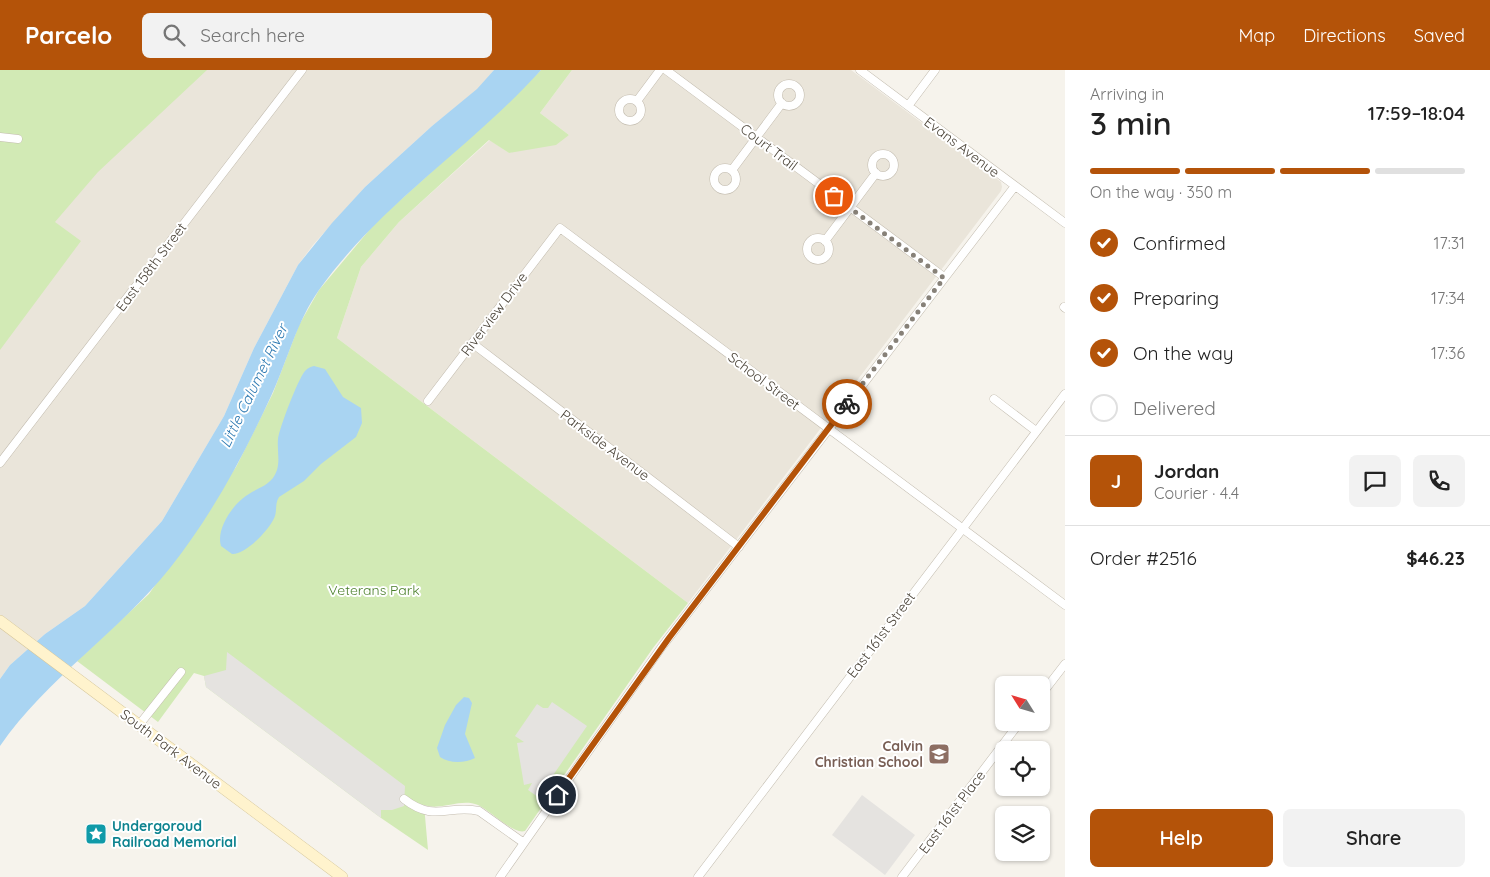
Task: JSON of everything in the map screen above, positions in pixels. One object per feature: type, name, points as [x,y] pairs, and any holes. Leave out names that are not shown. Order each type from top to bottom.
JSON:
[{"type":"street","name":"East 158th Street","points":[[0,464],[302,70]]},
{"type":"street","points":[[637,101],[660,70]]},
{"type":"street","name":"Court Trail","points":[[666,70],[944,278]]},
{"type":"street","name":"Evans Avenue","points":[[860,70],[1065,223]]},
{"type":"street","points":[[908,106],[935,70]]},
{"type":"street","points":[[732,170],[782,103]]},
{"type":"street","points":[[0,137],[18,139]]},
{"type":"street","points":[[824,241],[876,173]]},
{"type":"street","points":[[500,877],[661,648],[1015,186]]},
{"type":"street","name":"Riverview Drive","points":[[428,401],[560,228]]},
{"type":"street","name":"School Street","points":[[560,228],[1065,605]]},
{"type":"street","name":"Parkside Avenue","points":[[472,343],[738,547]]},
{"type":"street","name":"East 161st Street","points":[[698,877],[1065,394]]},
{"type":"street","points":[[994,400],[1036,431]]},
{"type":"street","name":"South Park Avenue","points":[[0,621],[342,877]]},
{"type":"street","points":[[1050,683],[1065,664]]},
{"type":"street","points":[[139,724],[181,672]]},
{"type":"street","name":"East 161st Place","points":[[902,877],[1013,731]]},
{"type":"street","points":[[404,800],[415,807],[429,812],[478,811],[524,842]]},
{"type":"shaded area","points":[[0,70],[494,70],[478,89],[432,126],[365,187],[313,245],[298,265],[254,348],[224,416],[162,521],[85,606],[45,634],[10,665],[0,679]]},
{"type":"shaded area","points":[[572,70],[851,70],[1001,182],[1001,191],[688,603],[337,338],[361,267],[399,222],[490,140],[509,153],[569,135],[540,113]]},
{"type":"shaded area","points":[[227,652],[405,786],[404,806],[392,810],[381,810],[381,818],[206,687],[204,676],[226,670]]},
{"type":"shaded area","points":[[552,702],[587,726],[538,797],[528,790],[532,783],[524,785],[517,743],[524,742],[515,736],[537,704],[543,708],[548,708]]},
{"type":"shaded area","points":[[862,795],[915,835],[885,875],[832,835]]},
{"type":"green space","points":[[0,70],[207,70],[98,172],[55,222],[81,241],[0,350]]},
{"type":"green space","name":"Veterans Park","points":[[541,70],[572,70],[540,113],[569,135],[556,145],[509,153],[489,140],[399,222],[361,267],[337,338],[688,603],[653,648],[525,831],[514,829],[483,808],[471,803],[438,807],[424,805],[428,850],[381,818],[206,687],[204,676],[194,673],[158,722],[77,661],[149,594],[236,467],[273,393],[299,325],[319,290],[376,222],[498,112]]},
{"type":"water","name":"Little Calumet River","points":[[494,70],[541,70],[485,125],[398,203],[343,259],[311,302],[278,381],[250,439],[200,527],[150,592],[39,699],[0,746],[0,679],[10,665],[45,634],[85,606],[162,521],[224,416],[254,348],[298,265],[332,223],[365,187],[432,126],[477,89]]},
{"type":"water","points":[[314,366],[325,369],[343,397],[361,408],[362,423],[356,437],[321,464],[304,481],[279,497],[273,521],[263,534],[251,546],[232,554],[221,546],[220,540],[223,526],[229,514],[238,503],[247,495],[267,484],[274,476],[278,462],[278,439],[285,415],[302,376],[307,369]]},
{"type":"water","points":[[464,697],[469,698],[472,703],[465,734],[475,758],[462,762],[448,761],[440,757],[437,748],[445,725],[456,705]]},
{"type":"way so far","points":[[834,196],[944,278],[847,404]]},
{"type":"place","name":"Calvin Christian School","points":[[939,754]]},
{"type":"place","name":"Undergoroud Railroad Memorial","points":[[96,834]]},
{"type":"route","points":[[557,795],[669,638],[847,404]]}]
